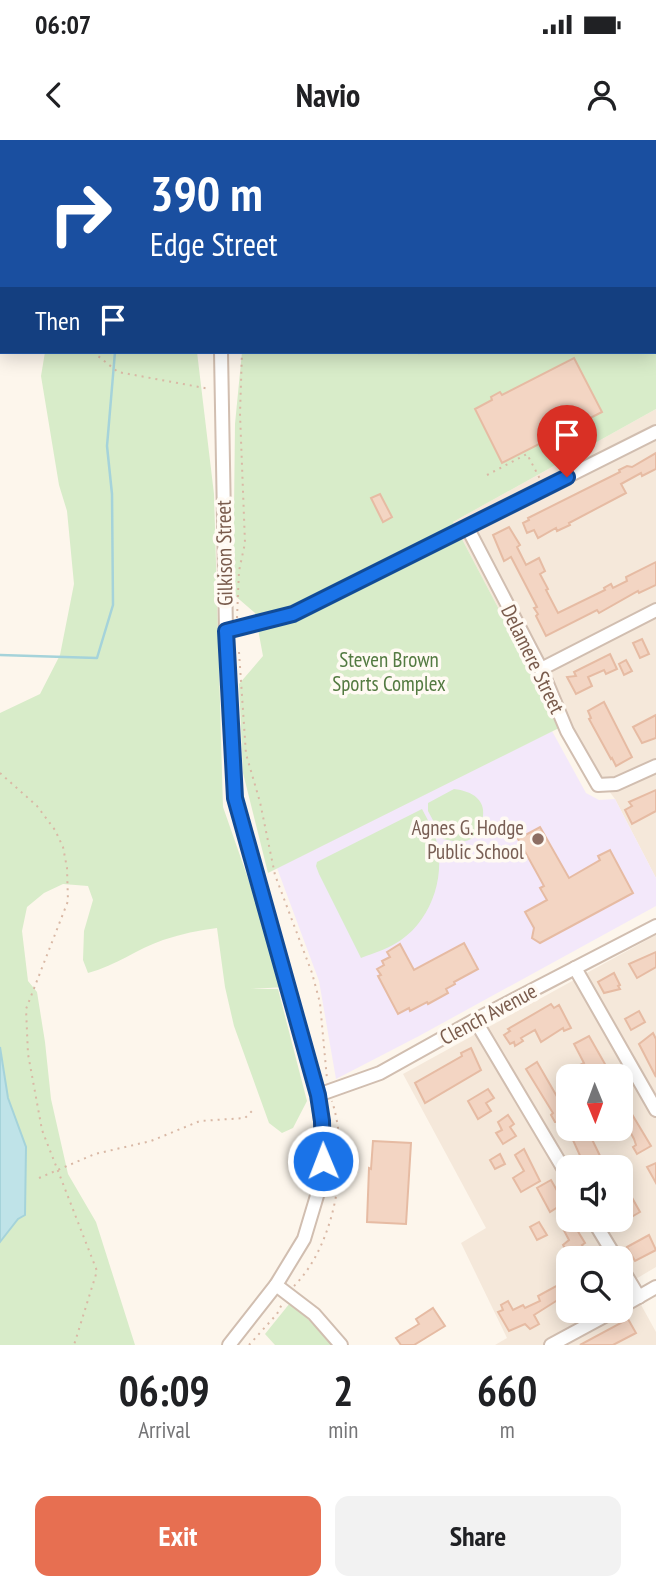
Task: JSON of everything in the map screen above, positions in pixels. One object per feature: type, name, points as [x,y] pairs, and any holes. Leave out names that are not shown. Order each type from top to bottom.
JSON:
[{"type":"street","name":"Gilkison Street","points":[[220,354],[235,798],[323,1093],[324,1148],[316,1205],[282,1289],[229,1345]]},
{"type":"street","points":[[231,630],[293,614],[656,432]]},
{"type":"street","name":"Delamere Street","points":[[467,527],[541,669],[567,731],[598,785],[625,781],[656,766]]},
{"type":"street","points":[[541,669],[656,610]]},
{"type":"street","name":"Clench Avenue","points":[[323,1093],[380,1073],[475,1020],[656,926]]},
{"type":"street","points":[[575,968],[656,1110]]},
{"type":"street","points":[[475,1020],[556,1156]]},
{"type":"street","points":[[633,1287],[639,1297]]},
{"type":"street","points":[[633,1300],[656,1287]]},
{"type":"street","points":[[282,1289],[321,1321],[341,1345]]},
{"type":"street","points":[[551,1345],[592,1323]]},
{"type":"path","points":[[96,354],[118,372],[221,390]]},
{"type":"path","points":[[242,354],[240,414],[245,543],[231,630],[246,754],[260,802],[275,875],[317,993],[323,1093],[340,1141],[340,1179],[325,1235],[308,1272],[282,1289],[277,1314],[249,1345]]},
{"type":"path","points":[[487,475],[527,454],[544,488]]},
{"type":"path","points":[[0,773],[37,806],[55,830],[63,847],[66,868],[68,901],[26,1009],[28,1054],[42,1130],[97,1271],[74,1345]]},
{"type":"path","points":[[38,1178],[95,1154],[151,1141],[200,1121],[245,1118],[252,1111]]},
{"type":"shaded area","points":[[656,409],[656,878],[615,799],[561,727],[453,522]]},
{"type":"shaded area","points":[[552,731],[586,793],[599,800],[615,799],[656,878],[656,906],[336,1079],[319,981],[277,868]]},
{"type":"shaded area","points":[[656,935],[656,1267],[633,1281],[633,1246],[556,1246],[556,1323],[633,1323],[633,1290],[656,1332],[656,1345],[495,1345],[507,1338],[461,1243],[486,1228],[403,1074]]},
{"type":"green space","points":[[45,354],[197,354],[214,494],[223,807],[286,987],[250,989],[278,989],[307,1101],[293,1128],[282,1133],[269,1123],[234,1026],[225,987],[217,928],[163,940],[88,973],[83,960],[84,931],[93,900],[88,886],[63,884],[44,893],[27,907],[22,931],[28,981],[37,992],[51,1099],[68,1174],[96,1222],[135,1345],[0,1345],[0,1242],[18,1219],[26,1147],[8,1098],[0,1047],[0,713],[40,694],[60,655],[74,584],[67,511],[59,485],[41,376]]},
{"type":"green space","name":"Steven Brown Sports Complex","points":[[242,354],[656,354],[656,409],[453,522],[561,727],[268,873],[243,773],[239,684],[263,656],[255,613],[233,594],[235,424]]},
{"type":"green space","points":[[454,789],[472,794],[483,807],[478,831],[468,841],[443,839],[428,811],[428,803]]},
{"type":"green space","points":[[422,809],[438,848],[435,893],[422,919],[412,931],[387,948],[361,958],[319,874],[317,862]]},
{"type":"green space","points":[[290,1303],[335,1345],[275,1345],[265,1334]]},
{"type":"water","points":[[0,1047],[8,1098],[26,1147],[25,1215],[18,1219],[0,1242]]},
{"type":"building","points":[[574,358],[602,412],[502,463],[475,409],[492,400],[491,397],[500,392],[502,395]]},
{"type":"building","points":[[656,453],[656,469],[642,476],[641,473],[621,484],[626,493],[557,531],[556,528],[538,538],[534,530],[527,533],[523,523],[529,520],[528,518]]},
{"type":"building","points":[[380,494],[392,517],[383,522],[371,498]]},
{"type":"building","points":[[509,527],[520,545],[517,547],[526,565],[539,558],[545,571],[540,574],[558,613],[605,590],[604,588],[611,584],[613,588],[627,581],[626,577],[656,562],[656,585],[639,593],[638,591],[599,613],[597,610],[546,636],[536,616],[538,614],[534,608],[537,607],[511,557],[504,561],[493,535]]},
{"type":"building","points":[[642,639],[649,654],[640,658],[633,643]]},
{"type":"building","points":[[610,654],[617,669],[606,674],[604,670],[588,677],[592,686],[576,694],[567,677],[576,676],[574,672]]},
{"type":"building","points":[[626,660],[632,671],[624,675],[619,664]]},
{"type":"building","points":[[604,702],[632,757],[616,766],[589,719],[591,718],[588,711]]},
{"type":"building","points":[[656,715],[656,738],[642,743],[633,727]]},
{"type":"building","points":[[656,790],[656,811],[632,824],[625,810],[632,806],[629,802]]},
{"type":"building","points":[[540,827],[569,878],[600,860],[598,856],[610,850],[633,893],[540,943],[532,938],[534,928],[525,912],[547,900],[540,888],[544,886],[518,839]]},
{"type":"building","points":[[464,943],[478,969],[454,982],[455,984],[446,989],[448,993],[428,1004],[427,1002],[410,1011],[409,1008],[398,1014],[378,976],[381,975],[377,969],[384,965],[382,961],[390,957],[387,952],[400,944],[414,970]]},
{"type":"building","points":[[656,952],[656,967],[637,978],[629,964]]},
{"type":"building","points":[[614,973],[620,989],[604,993],[598,982]]},
{"type":"building","points":[[551,1004],[554,1008],[559,1005],[571,1028],[564,1031],[563,1028],[541,1042],[535,1030],[521,1038],[523,1041],[515,1046],[514,1042],[510,1044],[504,1035],[510,1031],[508,1029]]},
{"type":"building","points":[[639,1011],[645,1022],[631,1030],[625,1019]]},
{"type":"building","points":[[653,1033],[656,1039],[656,1077],[639,1044]]},
{"type":"building","points":[[589,1036],[605,1064],[582,1064],[584,1063],[574,1044]]},
{"type":"building","points":[[471,1048],[481,1070],[425,1103],[415,1083]]},
{"type":"building","points":[[537,1062],[556,1095],[556,1122],[551,1115],[553,1113],[526,1069]]},
{"type":"building","points":[[488,1089],[494,1098],[486,1103],[491,1111],[478,1119],[468,1101]]},
{"type":"building","points":[[508,1115],[514,1124],[510,1127],[516,1136],[503,1144],[496,1133],[502,1130],[498,1122]]},
{"type":"building","points":[[634,1118],[651,1146],[637,1154],[633,1147],[636,1145]]},
{"type":"building","points":[[373,1141],[411,1143],[406,1224],[367,1222]]},
{"type":"building","points":[[573,1141],[593,1141],[600,1155],[580,1155]]},
{"type":"building","points":[[524,1149],[540,1181],[521,1192],[513,1178],[524,1171],[515,1155]]},
{"type":"building","points":[[500,1154],[505,1164],[495,1169],[490,1160]]},
{"type":"building","points":[[656,1163],[656,1183],[647,1167]]},
{"type":"building","points":[[551,1180],[556,1189],[556,1208],[550,1212],[537,1188]]},
{"type":"building","points":[[633,1199],[640,1212],[633,1216]]},
{"type":"building","points":[[539,1222],[547,1235],[537,1240],[530,1227]]},
{"type":"building","points":[[565,1232],[578,1232],[585,1243],[583,1246],[564,1246],[569,1240]]},
{"type":"building","points":[[649,1235],[656,1250],[635,1261],[633,1246],[629,1246]]},
{"type":"building","points":[[556,1286],[556,1301],[534,1315],[539,1324],[530,1329],[525,1324],[509,1331],[498,1312],[503,1310],[501,1305],[508,1301],[513,1310],[523,1305],[525,1308],[540,1301],[538,1296]]},
{"type":"building","points":[[433,1308],[445,1326],[414,1345],[401,1345],[396,1338],[419,1324],[416,1319]]},
{"type":"building","points":[[621,1323],[630,1323],[636,1333],[613,1345],[580,1345]]},
{"type":"waterway","points":[[0,655],[97,658],[113,605],[112,494],[107,446],[115,354]]},
{"type":"place","name":"Agnes G. Hodge Public School","points":[[538,839]]},
{"type":"route","points":[[323,1161],[318,1095],[235,798],[226,631],[293,614],[567,477]]}]
